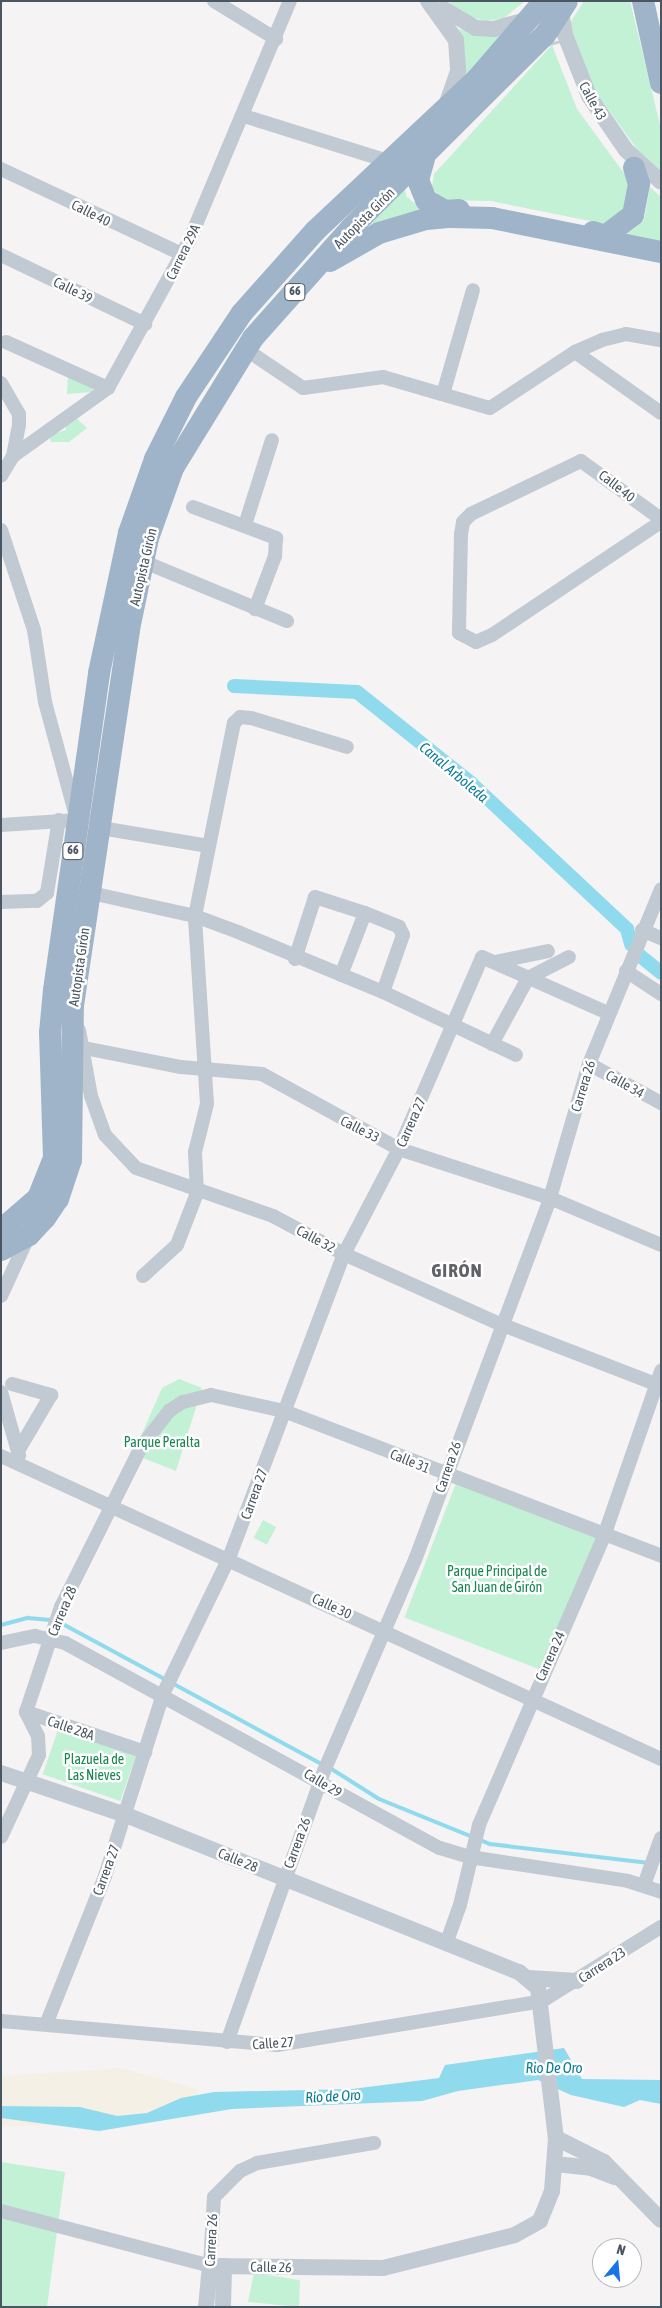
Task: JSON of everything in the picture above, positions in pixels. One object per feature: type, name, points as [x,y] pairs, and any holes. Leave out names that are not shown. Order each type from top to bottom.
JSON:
[{"type":"highway","name":"Autopista Girón","points":[[1,1230],[38,1198],[54,1158],[50,1033],[68,820],[115,587],[145,483],[164,440],[242,312],[314,231],[391,162],[444,110],[544,1]]},
{"type":"highway","name":"Autopista Girón","points":[[1,1250],[28,1235],[58,1198],[72,1160],[73,1005],[90,894],[142,560],[182,449],[245,349],[351,228],[546,45],[567,1]]},
{"type":"highway","points":[[642,1],[661,84]]},
{"type":"highway","points":[[424,159],[421,191],[435,207],[520,213],[605,236],[633,215],[639,192],[634,168]]},
{"type":"highway","points":[[299,287],[336,256],[379,233],[426,219],[492,218],[661,252]]},
{"type":"street","points":[[214,1],[276,39]]},
{"type":"street","name":"Carrera 29A","points":[[13,456],[108,388],[182,254],[244,116],[290,1]]},
{"type":"street","points":[[428,1],[453,30],[458,50],[456,81],[444,110]]},
{"type":"street","points":[[440,1],[459,22],[476,28],[494,29],[529,19]]},
{"type":"street","name":"Calle 43","points":[[559,1],[565,35],[589,96],[626,150],[661,182]]},
{"type":"street","name":"Calle 43","points":[[546,45],[591,114],[634,168],[661,190]]},
{"type":"street","points":[[244,116],[391,162]]},
{"type":"street","name":"Calle 40","points":[[1,169],[182,254]]},
{"type":"street","name":"Calle 39","points":[[1,255],[145,324]]},
{"type":"street","points":[[442,394],[473,290]]},
{"type":"street","points":[[245,349],[303,388],[383,376],[490,408],[575,352],[626,334],[661,340]]},
{"type":"street","points":[[6,342],[108,388]]},
{"type":"street","points":[[575,352],[661,413]]},
{"type":"street","points":[[1,383],[19,414],[13,456],[1,476]]},
{"type":"street","points":[[245,525],[272,440]]},
{"type":"street","name":"Calle 40","points":[[581,461],[592,466],[661,521],[492,635],[476,642],[466,640],[459,633],[463,522],[571,463],[581,461]]},
{"type":"street","points":[[193,507],[270,534],[278,547],[255,609]]},
{"type":"street","points":[[1,530],[34,630],[44,702],[68,820],[47,893],[37,901],[1,902]]},
{"type":"street","points":[[142,560],[287,621]]},
{"type":"street","points":[[143,1276],[177,1245],[197,1193],[195,1152],[207,1104],[195,916],[237,719],[251,718],[347,747]]},
{"type":"street","points":[[1,825],[68,820]]},
{"type":"street","points":[[101,828],[209,846]]},
{"type":"street","name":"Carrera 26","points":[[227,2042],[322,1776],[386,1631],[500,1324],[550,1198],[589,1064],[608,1013],[661,889]]},
{"type":"street","points":[[90,894],[195,916],[295,960],[341,975],[383,992],[516,1055]]},
{"type":"street","points":[[295,960],[315,897],[365,913],[400,928],[403,935],[383,992]]},
{"type":"street","points":[[341,975],[365,913]]},
{"type":"street","points":[[642,930],[661,938]]},
{"type":"street","points":[[495,962],[548,951]]},
{"type":"street","name":"Carrera 27","points":[[47,2022],[126,1815],[165,1691],[229,1558],[344,1254],[399,1149],[482,956],[495,962]]},
{"type":"street","points":[[492,1044],[528,978],[570,957]]},
{"type":"street","points":[[495,962],[608,1013]]},
{"type":"street","points":[[626,971],[661,994]]},
{"type":"street","name":"Calle 32","points":[[73,1005],[84,1048],[91,1096],[105,1135],[136,1168],[197,1193],[273,1216],[344,1254],[500,1324],[659,1385]]},
{"type":"street","name":"Calle 33","points":[[84,1048],[278,1080],[339,1119],[399,1149],[550,1198],[661,1245]]},
{"type":"street","name":"Calle 34","points":[[589,1064],[661,1103]]},
{"type":"street","points":[[1,1296],[28,1235]]},
{"type":"street","name":"Carrera 24","points":[[446,1944],[479,1826],[530,1701],[604,1536],[659,1385],[661,1371]]},
{"type":"street","points":[[18,1452],[51,1395],[6,1388],[18,1452],[22,1465]]},
{"type":"street","name":"Calle 31","points":[[183,1402],[211,1395],[284,1411],[604,1536],[661,1556]]},
{"type":"street","name":"Carrera 28","points":[[26,1712],[62,1607],[111,1505],[155,1427],[183,1402]]},
{"type":"street","name":"Calle 30","points":[[1,1456],[229,1558],[530,1701],[661,1759]]},
{"type":"street","points":[[1,1643],[52,1633]]},
{"type":"street","name":"Calle 29","points":[[52,1633],[165,1691],[322,1776],[408,1833],[472,1851],[646,1878],[661,1892]]},
{"type":"street","points":[[1,1837],[30,1782],[40,1747],[26,1712]]},
{"type":"street","name":"Calle 28A","points":[[26,1712],[145,1752]]},
{"type":"street","name":"Calle 28","points":[[1,1773],[126,1815],[530,1978],[577,1981]]},
{"type":"street","points":[[646,1878],[659,1844]]},
{"type":"street","name":"Carrera 23","points":[[543,2008],[577,1981],[661,1927]]},
{"type":"street","points":[[530,1978],[543,2008],[556,2130],[555,2164],[592,2168],[626,2182]]},
{"type":"street","name":"Calle 27","points":[[1,2021],[47,2022],[227,2042],[277,2045],[543,2008]]},
{"type":"street","points":[[556,2130],[589,2151],[626,2182],[661,2220]]},
{"type":"street","name":"Carrera 26","points":[[223,2307],[217,2266],[214,2197],[240,2171],[257,2163],[374,2143]]},
{"type":"street","name":"Calle 26","points":[[1,2211],[217,2266],[383,2268],[515,2235],[540,2221],[552,2191],[555,2164]]},
{"type":"street","name":"Carrera 26","points":[[206,2307],[217,2266]]},
{"type":"green space","points":[[448,1],[525,1],[504,18],[485,21],[466,16]]},
{"type":"green space","points":[[584,1],[630,1],[661,129],[661,172],[637,149],[592,87],[568,26]]},
{"type":"green space","points":[[459,29],[470,32],[511,30],[462,81],[465,52]]},
{"type":"green space","points":[[552,45],[577,109],[629,180],[631,208],[605,224],[491,201],[442,200],[432,187],[434,174]]},
{"type":"green space","points":[[405,186],[406,196],[425,212],[366,229]]},
{"type":"green space","points":[[650,187],[661,197],[661,246],[620,238],[644,220]]},
{"type":"green space","points":[[68,375],[93,383],[92,392],[67,394]]},
{"type":"green space","points":[[76,418],[87,428],[69,442],[51,442],[49,435],[66,430],[66,424]]},
{"type":"green space","name":"Parque Peralta","points":[[179,1379],[202,1388],[176,1471],[133,1454],[162,1388]]},
{"type":"green space","name":"Parque Principal de San Juan de Girón","points":[[456,1483],[599,1538],[547,1672],[404,1617]]},
{"type":"green space","points":[[263,1520],[276,1527],[267,1545],[254,1538]]},
{"type":"green space","name":"Plazuela de Las Nieves","points":[[59,1727],[137,1754],[120,1801],[43,1774]]},
{"type":"green space","points":[[1,2162],[65,2172],[47,2307],[1,2307]]},
{"type":"green space","points":[[254,2273],[300,2280],[299,2307],[248,2302]]},
{"type":"sand","points":[[122,2068],[198,2089],[198,2108],[91,2125],[1,2126],[1,2076]]},
{"type":"water","name":"Rio De Oro","points":[[564,2048],[582,2079],[661,2080],[661,2104],[640,2100],[624,2107],[571,2095],[538,2080],[458,2091],[422,2101],[232,2109],[99,2131],[1,2118],[1,2106],[80,2107],[117,2116],[147,2113],[181,2098],[214,2092],[352,2089],[439,2078],[445,2065]]},
{"type":"waterway","name":"Canal Arboleda","points":[[234,686],[357,692],[471,783],[627,929],[631,944]]},
{"type":"waterway","name":"Canal Arboleda","points":[[639,955],[661,973]]},
{"type":"waterway","points":[[1,1625],[28,1618],[53,1620]]},
{"type":"waterway","points":[[59,1622],[324,1765]]},
{"type":"waterway","points":[[330,1768],[379,1799],[490,1844],[649,1863]]},
{"type":"tunnel","points":[[550,18],[557,44]]},
{"type":"district","name":"GIRÓN","points":[[457,1271]]},
{"type":"water label","name":"Río de Oro","points":[[333,2096]]}]
